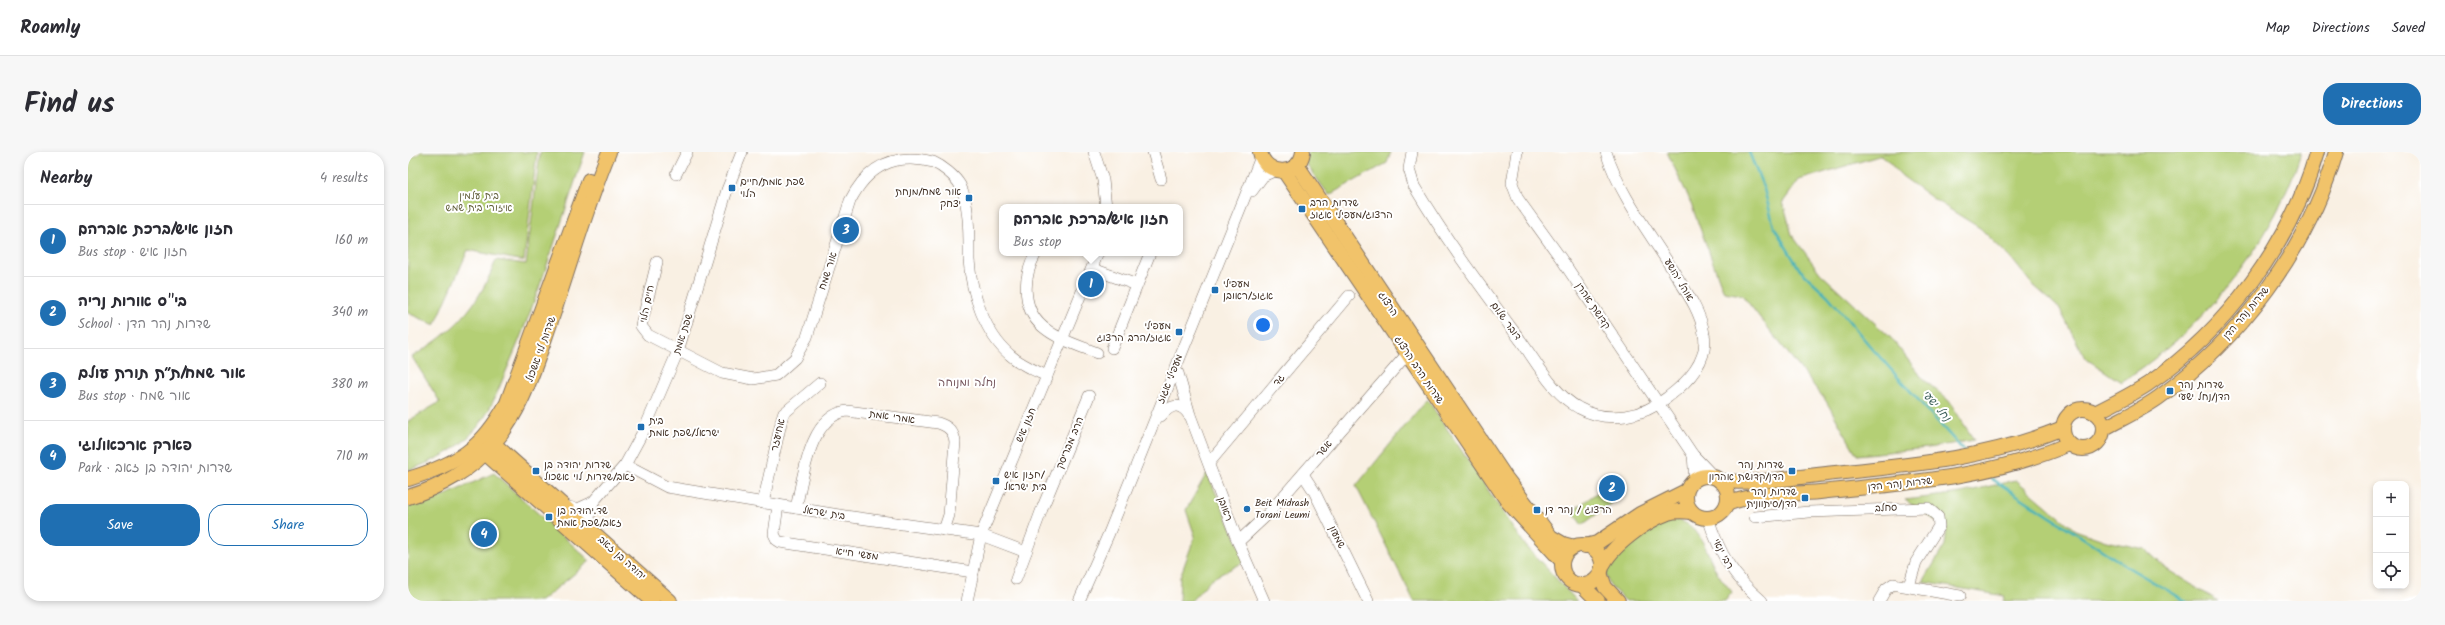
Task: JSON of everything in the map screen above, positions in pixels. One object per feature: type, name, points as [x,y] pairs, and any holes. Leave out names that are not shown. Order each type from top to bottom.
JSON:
[{"type":"main road","name":"שדרות לוי אשכול","points":[[408,480],[451,463],[487,446],[507,403],[600,152]]},
{"type":"main road","name":"שדרות לוי אשכול","points":[[408,497],[448,480],[487,446],[510,423],[527,385],[609,152]]},
{"type":"main road","name":"שדרות נהר הדן","points":[[2095,413],[2149,383],[2183,356],[2240,296],[2257,273],[2294,214],[2317,152]]},
{"type":"main road","name":"שדרות נהר הדן","points":[[2103,429],[2158,398],[2194,370],[2212,353],[2253,307],[2272,282],[2310,221],[2336,152]]},
{"type":"main road","points":[[1261,154],[1267,165],[1294,161]]},
{"type":"main road","name":"שדרות הרב הרצוג","points":[[1294,161],[1408,353],[1508,502],[1562,561]]},
{"type":"main road","name":"הרצוג","points":[[1294,161],[1506,478],[1551,537],[1563,544],[1580,546]]},
{"type":"main road","points":[[2086,409],[2095,413],[2101,420],[2103,429],[2098,441],[2088,448],[2075,447],[2069,444],[2062,428],[2067,417],[2076,410],[2086,409]]},
{"type":"main road","name":"שדרות נהר הדן","points":[[1717,479],[1735,482],[1935,463],[2000,450],[2062,428]]},
{"type":"main road","name":"שדרות נהר הדן","points":[[1727,504],[1750,498],[1802,494],[1947,478],[2012,464],[2069,444]]},
{"type":"main road","name":"יהודה בן זאב","points":[[487,446],[564,506],[670,601]]},
{"type":"main road","points":[[487,446],[652,601]]},
{"type":"main road","points":[[1701,477],[1717,479],[1726,489],[1727,504],[1719,514],[1708,518],[1692,512],[1679,511],[1668,513],[1654,520],[1614,549],[1592,582],[1582,586],[1576,585],[1566,578],[1562,567],[1562,561],[1568,550],[1597,543],[1640,514],[1686,491],[1695,480],[1701,477]]},
{"type":"main road","points":[[1686,491],[1686,500],[1692,512]]},
{"type":"main road","points":[[1580,546],[1592,548],[1599,555],[1605,587],[1618,601]]},
{"type":"main road","points":[[1582,586],[1598,601]]},
{"type":"street","points":[[676,174],[687,152]]},
{"type":"street","name":"שפת אמת","points":[[593,502],[625,465],[645,428],[678,351],[726,190],[742,152]]},
{"type":"street","points":[[1094,152],[1102,180],[1106,204]]},
{"type":"street","points":[[1152,152],[1161,179]]},
{"type":"street","name":"דובר שלום","points":[[1412,152],[1409,169],[1414,186],[1428,210],[1479,284],[1565,397],[1577,408],[1606,417],[1620,418],[1659,404]]},
{"type":"street","name":"קדושת אהרן","points":[[1517,152],[1512,184],[1518,199],[1562,260],[1693,455],[1717,479]]},
{"type":"street","name":"אוהל יהושע","points":[[1606,152],[1612,172],[1630,204],[1693,302],[1705,335],[1704,350],[1698,366],[1676,391],[1659,404]]},
{"type":"street","name":"אור שמח","points":[[678,351],[722,373],[740,378],[766,378],[776,375],[786,367],[801,350],[807,337],[850,201],[857,186],[876,165],[898,154],[920,155],[941,166],[960,185],[969,231],[969,262],[974,291],[997,341],[1010,356],[1047,376]]},
{"type":"street","name":"מעפילי אגוז","points":[[1079,601],[1109,533],[1261,154]]},
{"type":"street","name":"מעפילי אגוז","points":[[1084,601],[1252,191],[1263,176],[1294,161]]},
{"type":"street","points":[[1035,256],[1027,279],[1026,296],[1031,313],[1047,330],[1097,353]]},
{"type":"street","name":"חזון איש","points":[[967,601],[981,535],[1047,376],[1064,339],[1097,256]]},
{"type":"street","points":[[1112,348],[1149,256]]},
{"type":"street","name":"חיים הלוי","points":[[657,262],[641,326],[648,335],[678,351]]},
{"type":"street","points":[[1093,268],[1137,285]]},
{"type":"street","name":"גד","points":[[1209,463],[1349,296]]},
{"type":"street","name":"אשר","points":[[1238,542],[1267,515],[1408,353]]},
{"type":"street","name":"ראובן","points":[[1178,373],[1190,415],[1238,542],[1264,601]]},
{"type":"street","name":"אחיעזר","points":[[762,503],[783,414],[820,383]]},
{"type":"street","name":"הרב מבריסק","points":[[1016,579],[1089,396]]},
{"type":"street","points":[[1161,416],[1170,407],[1177,405],[1184,408],[1190,415]]},
{"type":"street","name":"אמרי אמת","points":[[796,508],[810,445],[820,430],[840,412],[938,423],[945,425],[952,431],[955,442],[949,515],[944,530]]},
{"type":"street","name":"קדושת אהרן","points":[[1693,455],[1695,480]]},
{"type":"street","name":"בית ישראל","points":[[625,465],[667,487],[762,503],[981,535],[1026,552]]},
{"type":"street","name":"שמעון","points":[[1303,474],[1314,491],[1368,601]]},
{"type":"street","points":[[564,506],[578,509],[593,502]]},
{"type":"street","points":[[592,531],[589,517],[593,502]]},
{"type":"street","name":"מעשי חייא","points":[[778,505],[774,534],[775,538],[780,542],[973,572]]},
{"type":"street","name":"סחלב","points":[[1755,517],[1809,512],[1928,508],[1938,517],[1939,526],[1916,562],[1909,586]]},
{"type":"street","name":"רבי ינאי","points":[[1708,518],[1724,561],[1736,576],[1762,601]]},
{"type":"street","points":[[1879,601],[1886,589],[1893,584],[1960,596]]},
{"type":"green space","name":"בית עלמין איזורי בית שמש","points":[[421,152],[537,152],[524,261],[468,250],[435,325],[408,313],[408,161]]},
{"type":"green space","points":[[540,152],[585,152],[539,289],[518,343],[493,401],[475,430],[461,444],[453,449],[427,463],[408,470],[408,421],[440,402],[412,357],[440,338],[463,317],[481,292],[496,260],[526,264]]},
{"type":"green space","points":[[1308,152],[1391,152],[1387,163],[1329,195],[1306,164]]},
{"type":"green space","points":[[1667,152],[2301,152],[2289,186],[2273,219],[2253,252],[2231,282],[2206,311],[2179,338],[2151,361],[2121,382],[2085,358],[2059,308],[2031,283],[2011,258],[1980,228],[1935,200],[1902,176],[1882,155],[1799,180],[1783,202],[1792,235],[1820,273],[1891,338],[1923,379],[1949,401],[1974,440],[1928,448],[1857,455],[1826,401],[1742,295],[1724,292],[1688,196]]},
{"type":"green space","points":[[1427,399],[1525,545],[1577,601],[1414,601],[1356,486]]},
{"type":"green space","points":[[494,473],[590,561],[541,601],[408,601],[408,507],[446,495]]},
{"type":"green space","points":[[1207,473],[1246,561],[1211,579],[1191,601],[1179,601],[1180,577],[1195,536],[1186,510]]},
{"type":"green space","points":[[2016,480],[2075,530],[2106,541],[2145,549],[2168,570],[2218,601],[2003,601],[2005,596],[1923,582],[1945,545],[1947,528],[1905,500],[1961,493]]},
{"type":"green space","points":[[1602,489],[1612,503],[1582,525],[1572,511]]},
{"type":"green space","points":[[1669,520],[1680,521],[1688,525],[1701,538],[1713,566],[1732,592],[1725,601],[1626,601],[1611,587],[1606,576],[1606,569],[1624,548]]},
{"type":"waterway","name":"נחל ישעי","points":[[1749,152],[1764,189],[1774,227],[1800,270],[1828,296],[1869,345],[1965,452]]},
{"type":"waterway","name":"נחל ישעי","points":[[1986,475],[2131,569],[2186,601]]},
{"type":"place","name":"שפת אמת/חיים הלוי","points":[[732,188]]},
{"type":"place","name":"אור שמח/מנחת יצחק","points":[[969,198]]},
{"type":"place","name":"שדרות הרב הרצוג/מעפילי אגוז","points":[[1302,209]]},
{"type":"place","name":"אור שמח/ת״ת תורת עולם","points":[[846,230]]},
{"type":"place","name":"חזון איש/ברכת אברהם","points":[[1091,284]]},
{"type":"place","name":"מעפילי אגוז/ראובן","points":[[1215,290]]},
{"type":"place","name":"מעפילי אגוז/הרב הרצוג","points":[[1179,332]]},
{"type":"place","name":"שדרות נהר הדן/נחל ישעי","points":[[2170,391]]},
{"type":"place","name":"בית ישראל/שפת אמת","points":[[641,427]]},
{"type":"place","name":"שדרות יהודה בן זאב/שדרות לוי אשכול","points":[[536,471]]},
{"type":"place","name":"שדרות נהר הדן/קדושת אהרון","points":[[1792,471]]},
{"type":"place","name":"חזון איש/ בית ישראל","points":[[996,481]]},
{"type":"place","name":"בי\"ס אורות נריה","points":[[1612,488]]},
{"type":"place","name":"שדרות נהר הדן/סיתוונית","points":[[1805,498]]},
{"type":"place","name":"Beit Midrash Torani Leumi","points":[[1247,509]]},
{"type":"place","name":"הרצוג / נהר דן","points":[[1537,510]]},
{"type":"place","name":"שד.יהודה בן זאב/שפת אמת","points":[[549,517]]},
{"type":"place","name":"פארק ארכאולוגי","points":[[484,534]]},
{"type":"district","name":"נחלה ומנוחה","points":[[967,383]]}]
